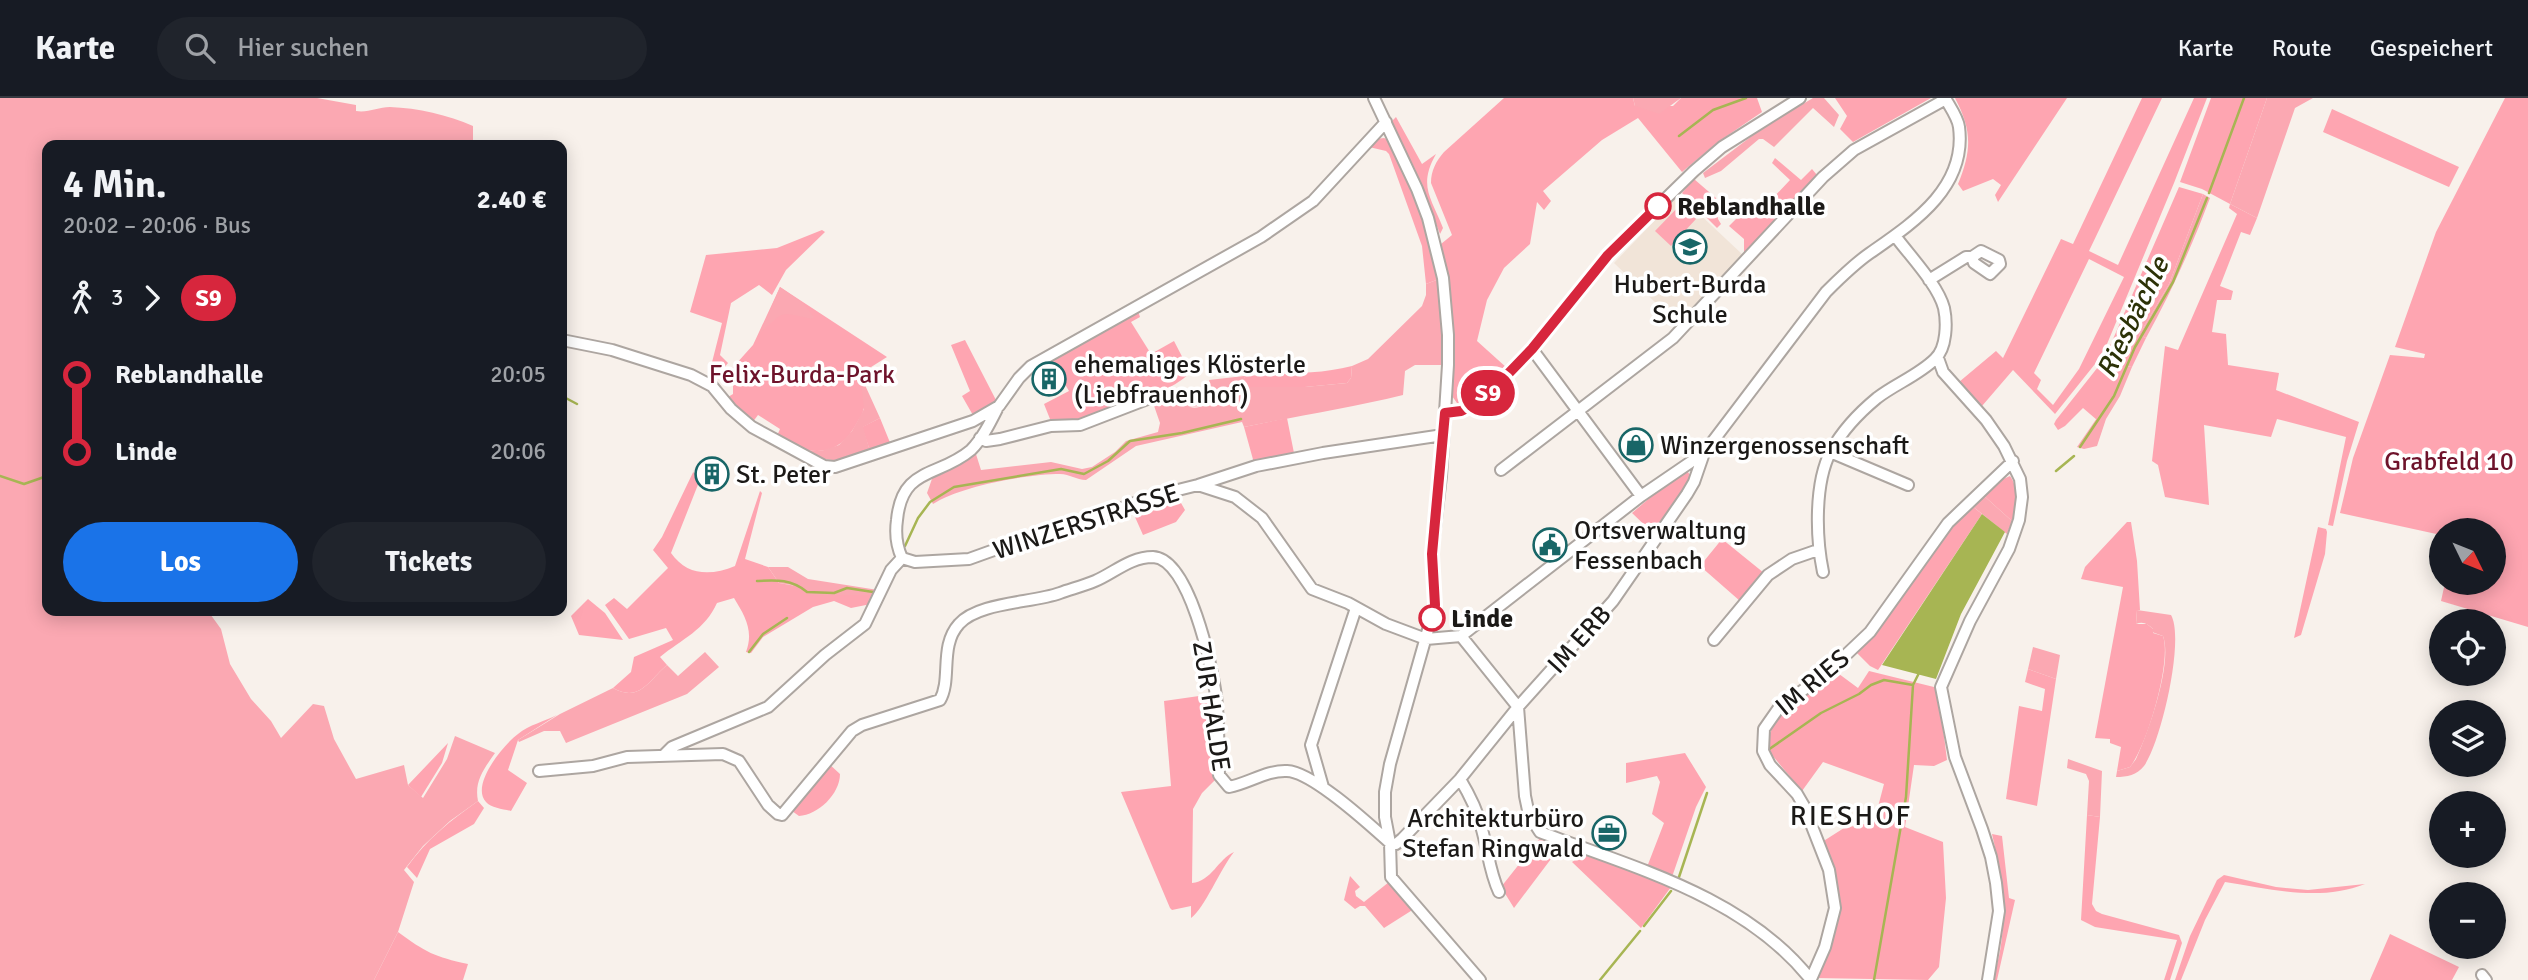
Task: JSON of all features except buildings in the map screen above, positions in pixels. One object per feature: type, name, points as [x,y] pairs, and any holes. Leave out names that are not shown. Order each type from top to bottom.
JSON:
[{"type":"street","points":[[1374,98],[1429,218],[1443,278],[1448,335],[1445,413],[1432,554],[1435,605],[1386,783],[1385,817],[1390,843],[1391,877],[1480,980]]},
{"type":"street","points":[[1445,413],[1461,411],[1473,405],[1532,349],[1608,255],[1694,171],[1732,140],[1800,98]]},
{"type":"street","points":[[1501,470],[1673,338],[1823,177],[1854,150],[1946,99],[1959,125],[1959,153],[1949,181],[1926,212],[1896,237],[1863,258],[1826,292],[1704,453],[1641,496],[1461,636],[1518,707],[1525,796],[1529,815],[1540,832],[1672,882],[1711,900],[1748,923],[1793,957],[1811,980]]},
{"type":"street","points":[[539,771],[593,766],[627,757],[664,755],[672,747],[768,707],[825,654],[865,624],[891,570],[902,558],[895,532],[904,489],[967,453],[981,438],[1019,378],[1031,366],[1261,237],[1313,201],[1385,122]]},
{"type":"street","points":[[1823,572],[1818,550],[1818,496],[1830,452],[1846,429],[1877,399],[1937,358],[1946,334],[1944,306],[1929,280],[1896,237]]},
{"type":"street","points":[[1929,280],[1966,257],[1972,257]]},
{"type":"street","points":[[567,341],[612,350],[691,375],[712,386],[731,409],[752,427],[824,466],[835,467],[974,421],[999,406]]},
{"type":"street","points":[[1532,349],[1641,496]]},
{"type":"street","points":[[1937,358],[1943,372],[1986,421],[2013,461],[2020,479],[2022,497],[2019,520],[2009,549],[1970,621],[1941,687],[1955,757],[1994,870],[1999,911],[1988,980]]},
{"type":"street","points":[[974,421],[981,438],[986,441],[1051,426],[1080,425],[1150,398]]},
{"type":"street","points":[[1198,485],[1256,466],[1443,435]]},
{"type":"street","points":[[1830,452],[1908,485]]},
{"type":"street","name":"IM ERB","points":[[1390,843],[1396,844],[1402,839],[1460,779],[1518,707],[1613,601],[1687,494],[1704,453]]},
{"type":"street","name":"IM RIES","points":[[1811,980],[1825,947],[1835,908],[1829,870],[1804,806],[1797,794],[1770,765],[1763,751],[1764,729],[1778,709],[1831,668],[1870,632],[1948,523],[2013,461]]},
{"type":"street","name":"WINZERSTRASSE","points":[[902,558],[915,562],[969,559],[1022,540],[1074,527],[1150,497],[1198,485],[1235,497],[1262,518],[1312,589],[1386,624],[1426,639],[1461,636]]},
{"type":"street","points":[[1714,640],[1768,575],[1792,559],[1818,550]]},
{"type":"street","name":"ZUR HALDE","points":[[664,755],[731,755],[739,761],[768,805],[782,815],[852,731],[862,725],[940,700],[953,634],[962,621],[981,611],[1050,597],[1096,580],[1129,562],[1144,558],[1164,560],[1187,590],[1195,607],[1216,695],[1219,775],[1225,783],[1229,787],[1266,774],[1289,771],[1323,787],[1390,843]]},
{"type":"street","points":[[1323,787],[1311,745],[1356,608]]},
{"type":"street","points":[[1460,779],[1477,814],[1493,879],[1499,892]]},
{"type":"shaded area","points":[[0,98],[317,98],[356,105],[356,111],[390,107],[422,111],[473,126],[473,140],[42,140],[42,616],[212,616],[221,629],[230,664],[251,699],[271,721],[281,738],[313,704],[324,706],[334,739],[356,779],[404,765],[408,785],[423,798],[447,759],[455,736],[495,753],[479,781],[478,801],[450,821],[423,846],[404,870],[414,882],[398,932],[374,980],[0,980]]},
{"type":"shaded area","points":[[1633,98],[1681,98],[1659,114],[1635,106]]},
{"type":"shaded area","points":[[1813,98],[1824,98],[1839,115],[1834,127],[1813,108],[1774,147],[1759,139],[1721,171],[1705,178],[1703,173],[1761,129]]},
{"type":"shaded area","points":[[2267,98],[2313,98],[2295,108],[2257,218],[2230,204]]},
{"type":"shaded area","points":[[2203,194],[2210,198],[2203,216],[2146,338],[2139,335],[2169,284]]},
{"type":"shaded area","name":"Hubert-Burda Schule","points":[[1679,195],[1743,255],[1678,324],[1614,263]]},
{"type":"shaded area","points":[[1439,279],[1443,365],[1415,365],[1405,371],[1403,395],[1244,427],[1242,422],[1136,446],[1086,480],[1060,474],[1030,476],[977,487],[933,504],[927,493],[933,476],[975,451],[981,470],[1051,462],[1082,469],[1092,467],[1126,441],[1158,432],[1160,423],[1152,400],[1181,387],[1186,394],[1177,399],[1186,406],[1195,408],[1213,399],[1209,380],[1244,376],[1248,387],[1304,387],[1347,383],[1351,378],[1352,366],[1368,359],[1422,306],[1426,284]]},
{"type":"shaded area","points":[[780,287],[803,303],[814,317],[812,319],[783,315],[760,333]]},
{"type":"shaded area","points":[[2126,366],[2132,367],[2120,396],[2106,419],[2097,446],[2084,449],[2077,447],[2119,386]]},
{"type":"shaded area","points":[[860,374],[880,418],[863,427],[870,451],[834,460],[818,458],[798,450],[821,451],[839,445],[852,431],[864,409]]},
{"type":"shaded area","points":[[1983,495],[2012,521],[2007,534],[1971,505]]},
{"type":"shaded area","points":[[1982,514],[2005,532],[1961,614],[1936,679],[1882,665]]},
{"type":"shaded area","points":[[768,567],[788,567],[808,579],[878,590],[871,595],[811,595],[792,585],[779,583]]},
{"type":"shaded area","points":[[2137,610],[2171,615],[2175,627],[2173,667],[2164,714],[2151,754],[2138,772],[2116,777],[2117,771],[2130,767],[2136,759],[2158,698],[2165,663],[2163,636],[2152,632],[2153,629],[2145,623],[2136,624]]},
{"type":"shaded area","points":[[2033,647],[2060,655],[2056,679],[2028,669]]},
{"type":"shaded area","points":[[705,652],[719,667],[687,694],[566,743],[560,731],[544,731],[519,742],[518,740],[560,714],[613,688],[630,693],[643,688],[667,665],[678,676]]},
{"type":"shaded area","points":[[2068,759],[2102,771],[2100,817],[2087,815],[2089,781],[2086,774],[2067,768]]},
{"type":"green space","points":[[1504,98],[1633,98],[1635,106],[1673,106],[1681,98],[1757,98],[1762,112],[1718,142],[1682,172],[1638,118],[1602,140],[1543,191],[1551,201],[1544,210],[1537,202],[1530,244],[1504,268],[1487,300],[1477,341],[1507,368],[1487,388],[1462,404],[1457,403],[1452,396],[1450,300],[1441,244],[1452,235],[1431,179],[1434,166],[1444,152]]},
{"type":"green space","points":[[1835,98],[1931,98],[1853,142],[1840,129],[1847,116]]},
{"type":"green space","points":[[1955,98],[2067,98],[1998,202],[1995,195],[2001,185],[1993,179],[1963,191],[1958,184],[1966,161],[1968,140],[1965,120]]},
{"type":"green space","points":[[2142,98],[2162,98],[2089,251],[2118,265],[2194,98],[2207,98],[2107,344],[2095,364],[2055,414],[2013,370],[1982,406],[1959,382],[1996,351],[2003,358],[2061,239],[2073,244]],"holes":[[[2089,259],[2124,277],[2079,369],[2053,405],[2037,389],[2041,380],[2034,373]]]},
{"type":"green space","points":[[2211,98],[2267,98],[2230,204],[2202,189],[2180,182]]},
{"type":"green space","name":"Grabfeld 10","points":[[2505,98],[2528,98],[2528,627],[2506,620],[2506,609],[2468,609],[2441,601],[2442,595],[2506,595],[2506,518],[2429,518],[2429,532],[2340,513],[2353,458],[2390,355],[2424,358],[2425,354],[2395,347],[2436,232]]},
{"type":"green space","points":[[2332,109],[2459,167],[2449,187],[2323,132]]},
{"type":"green space","points":[[1396,117],[1422,164],[1436,154],[1427,183],[1443,228],[1440,234],[1415,169],[1390,123]]},
{"type":"green space","points":[[1376,139],[1389,140],[1421,208],[1439,279],[1426,284],[1422,246],[1389,154],[1369,147]]},
{"type":"green space","points":[[1775,158],[1801,180],[1812,169],[1817,175],[1744,253],[1744,239],[1729,226],[1748,212],[1755,217],[1790,180],[1772,163]]},
{"type":"green space","points":[[1694,179],[1716,198],[1721,224],[1717,228],[1682,193]]},
{"type":"green space","points":[[2179,187],[2203,194],[2169,284],[2139,335],[2146,338],[2132,367],[2126,366],[2119,386],[2097,420],[2083,408],[2058,430],[2054,424],[2056,420],[2098,367],[2110,346]]},
{"type":"green space","points":[[1681,204],[1696,219],[1671,246],[1655,231]]},
{"type":"green space","points":[[2230,204],[2257,218],[2250,235],[2241,232],[2220,286],[2233,291],[2231,300],[2217,300],[2212,332],[2226,334],[2228,365],[2279,373],[2276,390],[2359,422],[2347,461],[2333,526],[2328,525],[2346,437],[2277,419],[2271,437],[2204,425],[2209,505],[2165,497],[2158,465],[2152,461],[2165,346],[2178,350],[2237,214],[2229,208]]},
{"type":"green space","points":[[822,230],[825,232],[786,270],[772,295],[759,285],[731,303],[720,355],[728,363],[715,379],[708,378],[722,323],[690,312],[706,255],[777,248]]},
{"type":"green space","name":"Felix-Burda-Park","points":[[780,287],[887,357],[860,374],[864,400],[862,413],[846,439],[828,450],[808,450],[776,438],[780,429],[758,415],[752,423],[728,397],[733,394],[733,385],[727,374],[753,345]]},
{"type":"green space","points":[[1138,311],[1140,317],[1131,322],[1151,354],[1174,341],[1190,372],[1172,386],[1109,414],[1082,422],[1052,424],[1044,404],[1069,391],[1050,359]]},
{"type":"green space","points":[[965,340],[997,402],[974,417],[962,396],[970,391],[951,345]]},
{"type":"green space","points":[[1352,366],[1351,378],[1347,383],[1305,387],[1247,387],[1244,376],[1312,372]]},
{"type":"green space","points":[[1210,386],[1214,398],[1204,406],[1185,407],[1177,399],[1198,388],[1200,391]]},
{"type":"green space","points":[[880,418],[891,445],[870,451],[862,427]]},
{"type":"green space","points":[[1287,418],[1294,453],[1254,463],[1244,427]]},
{"type":"green space","points":[[1687,471],[1691,481],[1655,535],[1632,513],[1679,473]]},
{"type":"green space","points":[[693,472],[701,477],[671,553],[684,566],[708,572],[735,566],[760,491],[762,493],[745,559],[768,567],[779,583],[842,594],[876,593],[871,604],[851,608],[834,601],[813,607],[763,637],[751,653],[746,652],[749,630],[734,598],[717,603],[699,627],[660,657],[667,665],[649,683],[637,691],[622,692],[613,688],[631,672],[634,657],[673,640],[666,628],[629,639],[605,605],[614,598],[627,609],[668,568],[653,550]]},
{"type":"green space","points":[[2010,476],[2015,486],[2016,498],[2012,521],[1983,495]]},
{"type":"green space","points":[[1177,496],[1185,510],[1176,522],[1143,535],[1131,508]]},
{"type":"green space","points":[[1971,505],[1982,514],[1878,670],[1870,666],[1856,652],[1874,636],[1930,553]]},
{"type":"green space","points":[[2127,522],[2131,522],[2137,561],[2140,610],[2137,610],[2136,624],[2147,624],[2153,629],[2153,633],[2163,636],[2165,648],[2161,683],[2144,741],[2130,767],[2117,771],[2121,747],[2110,743],[2110,739],[2095,738],[2123,587],[2081,579],[2085,567]]},
{"type":"green space","points":[[2318,527],[2326,529],[2327,532],[2325,554],[2301,635],[2294,638]]},
{"type":"green space","points":[[1722,539],[1764,573],[1740,601],[1700,566]]},
{"type":"green space","points":[[588,599],[605,613],[623,640],[579,635],[571,616]]},
{"type":"green space","points":[[2028,669],[2056,679],[2037,806],[2006,799],[2019,706],[2042,711],[2045,689],[2025,682]]},
{"type":"green space","points":[[1835,671],[1858,688],[1869,671],[1938,688],[1947,760],[1934,766],[1914,765],[1905,827],[1943,842],[1946,898],[1939,967],[1928,980],[1815,978],[1835,923],[1822,842],[1844,828],[1874,822],[1884,784],[1823,762],[1802,791],[1767,749],[1769,736],[1782,713]]},
{"type":"green space","points":[[1213,694],[1217,778],[1202,793],[1193,809],[1192,883],[1205,878],[1234,852],[1191,918],[1191,906],[1172,910],[1170,908],[1121,792],[1171,786],[1164,701]]},
{"type":"green space","points":[[557,715],[518,740],[508,770],[527,783],[511,811],[488,804],[482,795],[482,786],[498,755],[522,731]]},
{"type":"green space","points":[[448,743],[442,763],[421,797],[408,785]]},
{"type":"green space","points":[[1685,753],[1706,787],[1696,807],[1672,877],[1647,867],[1664,823],[1652,814],[1660,782],[1657,776],[1626,783],[1626,763]]},
{"type":"green space","points":[[828,763],[840,774],[836,789],[820,808],[799,816],[792,811]]},
{"type":"green space","points":[[478,801],[484,808],[474,824],[430,849],[417,878],[407,867],[440,831]]},
{"type":"green space","points":[[2087,815],[2100,817],[2092,904],[2096,911],[2102,914],[2179,935],[2182,943],[2170,980],[2164,980],[2177,940],[2095,927],[2081,920]]},
{"type":"green space","points":[[1992,834],[2002,836],[2009,898],[2015,900],[1997,980],[1992,980],[2001,944],[2003,907]]},
{"type":"green space","points":[[1540,838],[1558,843],[1560,847],[1514,908],[1501,887]]},
{"type":"green space","points":[[1570,847],[1671,887],[1641,928],[1572,862],[1575,860],[1568,851]]},
{"type":"green space","points":[[2224,875],[2276,887],[2308,890],[2365,884],[2313,893],[2225,882],[2205,920],[2181,980],[2175,980],[2190,936],[2217,880]]},
{"type":"green space","points":[[1350,876],[1360,887],[1355,891],[1356,896],[1364,902],[1389,882],[1414,909],[1384,928],[1365,906],[1355,909],[1344,900]]},
{"type":"green space","points":[[398,932],[431,953],[468,964],[463,980],[374,980]]},
{"type":"green space","points":[[2390,934],[2429,953],[2429,959],[2442,959],[2459,967],[2452,980],[2370,980]]},
{"type":"waterway","points":[[1679,136],[1713,110],[1746,98]]},
{"type":"waterway","name":"Riesbächle","points":[[2209,193],[2244,98]]},
{"type":"waterway","name":"Riesbächle","points":[[2080,447],[2114,396],[2135,347],[2173,282],[2207,198]]},
{"type":"waterway","points":[[567,399],[577,404]]},
{"type":"waterway","points":[[905,546],[918,518],[930,502],[954,487],[1061,469],[1084,474],[1108,461],[1130,441],[1182,433],[1241,419]]},
{"type":"waterway","name":"Riesbächle","points":[[2056,471],[2074,456]]},
{"type":"waterway","points":[[0,476],[24,484],[42,478]]},
{"type":"waterway","points":[[757,581],[789,583],[807,592],[834,593],[847,588],[873,592]]},
{"type":"waterway","points":[[749,652],[763,634],[787,618]]},
{"type":"waterway","name":"Riesbächle","points":[[1874,980],[1906,797],[1913,685],[1919,673]]},
{"type":"waterway","name":"Riesbächle","points":[[1768,750],[1821,713],[1871,685],[1884,680],[1913,685]]},
{"type":"waterway","name":"Riesbächle","points":[[1678,880],[1707,793]]},
{"type":"waterway","points":[[1644,926],[1671,891]]},
{"type":"waterway","points":[[1600,980],[1640,931]]},
{"type":"bus line","name":"S9","points":[[1432,618],[1435,605],[1432,554],[1445,413],[1461,411],[1473,405],[1507,375],[1532,349],[1608,255],[1658,206]]},
{"type":"place","name":"Reblandhalle","points":[[1658,206]]},
{"type":"place","name":"Hubert-Burda Schule","points":[[1690,247]]},
{"type":"place","name":"ehemaliges Klösterle (Liebfrauenhof)","points":[[1049,379]]},
{"type":"place","name":"Winzergenossenschaft","points":[[1636,445]]},
{"type":"place","name":"St. Peter","points":[[712,474]]},
{"type":"place","name":"Ortsverwaltung Fessenbach","points":[[1550,545]]},
{"type":"place","name":"Linde","points":[[1432,618]]},
{"type":"place","name":"Architekturbüro Stefan Ringwald","points":[[1609,833]]},
{"type":"district","name":"RIESHOF","points":[[1851,815]]}]
